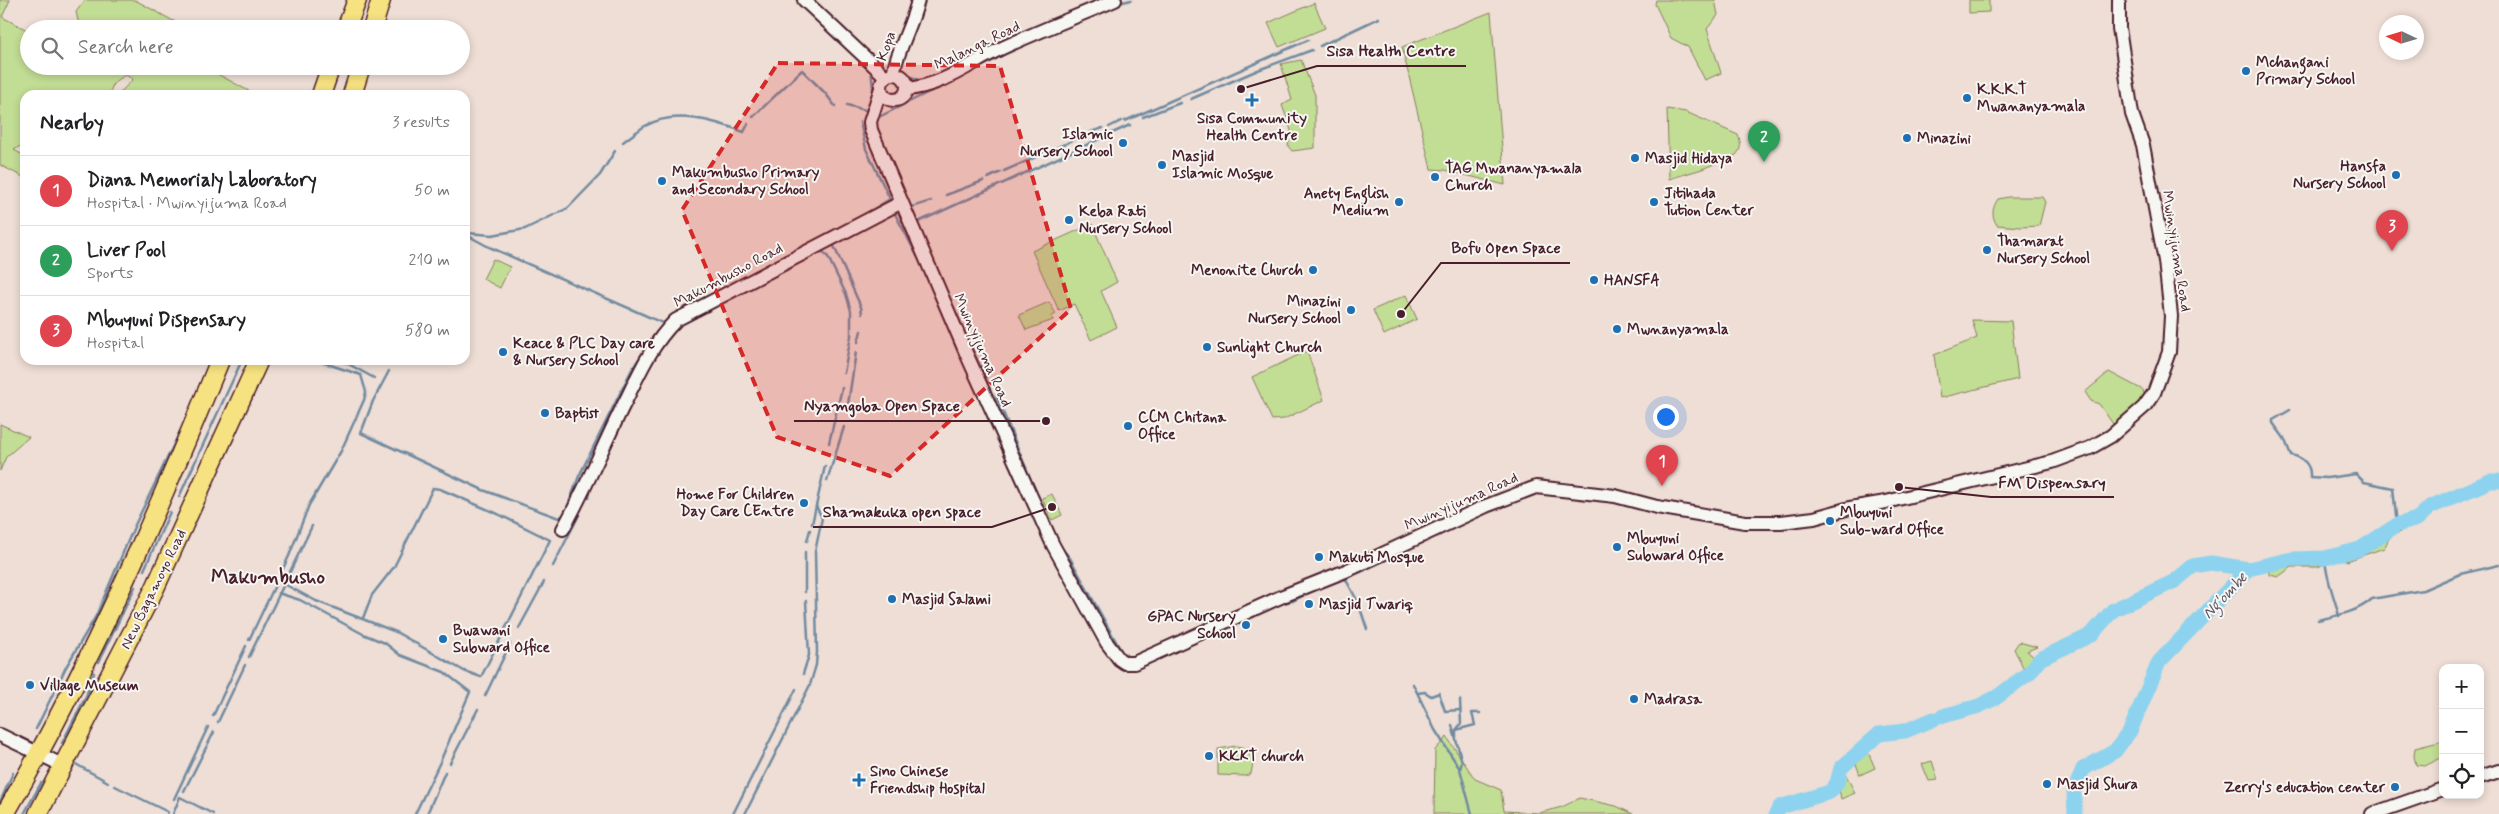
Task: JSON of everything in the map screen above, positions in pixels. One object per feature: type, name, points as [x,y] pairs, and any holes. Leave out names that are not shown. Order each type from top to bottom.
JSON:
[{"type":"highway","points":[[349,20],[357,0]]},
{"type":"highway","points":[[375,20],[381,0]]},
{"type":"highway","points":[[323,90],[328,75]]},
{"type":"highway","points":[[354,90],[358,75]]},
{"type":"highway","name":"New Bagamoyo Road","points":[[5,814],[40,754],[131,570],[164,498],[218,365]]},
{"type":"highway","name":"New Bagamoyo Road","points":[[38,814],[156,588],[257,365]]},
{"type":"street","points":[[804,0],[887,80],[905,79],[908,89],[901,98],[889,99],[873,115]]},
{"type":"street","name":"Kopa","points":[[873,115],[912,25],[918,0]]},
{"type":"street","name":"Malanga Road","points":[[908,89],[930,86],[998,50],[1114,0]]},
{"type":"street","name":"Mwinyijuma Road","points":[[873,115],[870,122],[871,130],[900,203],[1053,545],[1107,642],[1119,659],[1125,663],[1134,663],[1283,596],[1348,570],[1486,506],[1536,487],[1615,496],[1745,522],[1782,522],[1814,518],[1850,508],[1886,502],[2052,462],[2090,448],[2111,436],[2144,407],[2154,393],[2166,367],[2172,316],[2165,261],[2144,145],[2132,114],[2119,28],[2119,0]]},
{"type":"street","points":[[887,80],[884,95],[889,99]]},
{"type":"street","name":"Makumbusho Road","points":[[563,529],[578,502],[592,468],[629,393],[662,334],[676,320],[900,203]]},
{"type":"street","points":[[0,735],[64,766]]},
{"type":"street","points":[[2484,776],[2499,771]]},
{"type":"street","points":[[2372,814],[2439,790]]},
{"type":"highlighted area","points":[[778,63],[1000,66],[1071,309],[890,476],[777,437],[682,210]]},
{"type":"green space","points":[[0,0],[10,0],[2,17],[20,26],[20,75],[125,75],[113,84],[111,90],[20,90],[20,146],[14,150],[20,153],[20,175],[0,165]]},
{"type":"green space","points":[[85,0],[135,0],[172,20],[78,20],[76,12]]},
{"type":"green space","points":[[1656,0],[1715,0],[1718,15],[1707,29],[1721,73],[1705,80],[1688,47],[1671,38],[1655,4]]},
{"type":"green space","points":[[1969,0],[1989,0],[1989,12],[1969,13]]},
{"type":"green space","points":[[1314,3],[1325,28],[1279,47],[1268,23]]},
{"type":"green space","points":[[1491,12],[1505,185],[1445,170],[1431,169],[1402,47]]},
{"type":"green space","points":[[1301,60],[1315,95],[1315,148],[1292,151],[1288,146],[1291,130],[1282,105],[1292,100],[1281,64]]},
{"type":"green space","points":[[125,75],[219,75],[247,90],[123,90],[133,79]]},
{"type":"green space","points":[[1667,109],[1686,112],[1738,135],[1740,145],[1738,152],[1736,155],[1702,169],[1669,179]]},
{"type":"green space","points":[[2008,197],[2042,197],[2045,202],[2039,226],[1997,225],[1993,215],[1994,206],[1998,199]]},
{"type":"green space","points":[[1092,224],[1117,282],[1101,291],[1117,327],[1091,340],[1074,304],[1059,311],[1032,251]]},
{"type":"green space","points":[[493,259],[510,267],[500,288],[483,279]]},
{"type":"green space","points":[[1406,295],[1417,319],[1384,335],[1373,310]]},
{"type":"green space","points":[[1049,302],[1056,314],[1052,316],[1053,320],[1026,330],[1019,315]]},
{"type":"green space","points":[[1972,320],[2011,321],[2018,379],[1940,398],[1934,355],[1977,338]]},
{"type":"green space","points":[[1307,351],[1324,400],[1284,419],[1272,420],[1252,377]]},
{"type":"green space","points":[[2109,372],[2143,390],[2146,400],[2131,416],[2113,424],[2099,404],[2091,401],[2085,392]]},
{"type":"green space","points":[[0,424],[29,437],[6,457],[0,471]]},
{"type":"green space","points":[[1052,494],[1062,515],[1052,520],[1042,498]]},
{"type":"green space","points":[[2394,525],[2401,532],[2391,535],[2384,548],[2347,561],[2342,558],[2333,561],[2330,558],[2332,553],[2360,545],[2387,529],[2388,526]]},
{"type":"green space","points":[[2279,557],[2295,557],[2308,561],[2323,558],[2325,564],[2318,567],[2292,567],[2278,577],[2270,575],[2270,569],[2281,568],[2269,562]]},
{"type":"green space","points":[[2019,642],[2037,647],[2027,651],[2036,659],[2025,671],[2014,649]]},
{"type":"green space","points":[[1447,737],[1475,779],[1501,790],[1504,811],[1539,813],[1562,807],[1580,798],[1616,806],[1633,814],[1434,814],[1435,750]]},
{"type":"green space","points":[[2439,742],[2439,759],[2425,766],[2416,765],[2415,748]]},
{"type":"green space","points":[[1236,746],[1248,748],[1253,763],[1251,774],[1245,776],[1218,775],[1218,749]]},
{"type":"green space","points":[[1868,752],[1875,768],[1860,775],[1856,764]]},
{"type":"green space","points":[[1932,761],[1938,780],[1929,781],[1922,764]]},
{"type":"green space","points":[[1843,769],[1855,793],[1841,799],[1838,784]]},
{"type":"waterway","points":[[1119,3],[1131,0]]},
{"type":"waterway","points":[[1320,46],[1379,18]]},
{"type":"waterway","points":[[1125,121],[1308,40]]},
{"type":"waterway","points":[[1191,99],[1258,70],[1312,50]]},
{"type":"waterway","points":[[871,68],[872,98]]},
{"type":"waterway","points":[[898,68],[909,76],[921,81]]},
{"type":"waterway","points":[[753,117],[802,70],[835,106]]},
{"type":"waterway","points":[[877,118],[935,89]]},
{"type":"waterway","points":[[1143,117],[1180,103]]},
{"type":"waterway","points":[[847,105],[869,111]]},
{"type":"waterway","points":[[623,142],[645,126],[669,118],[695,118],[744,132],[748,124]]},
{"type":"waterway","points":[[1109,127],[1121,121]]},
{"type":"waterway","points":[[860,122],[866,149],[890,199],[862,216]]},
{"type":"waterway","points":[[916,223],[1130,125]]},
{"type":"waterway","points":[[1091,132],[1103,128]]},
{"type":"waterway","points":[[1075,139],[1086,134]]},
{"type":"waterway","points":[[1067,143],[1073,140]]},
{"type":"waterway","points":[[1056,148],[1065,144]]},
{"type":"waterway","points":[[1004,171],[1052,150]]},
{"type":"waterway","points":[[470,233],[492,235],[525,229],[568,208],[600,175],[615,151]]},
{"type":"waterway","points":[[988,178],[1001,172]]},
{"type":"waterway","points":[[946,195],[983,181]]},
{"type":"waterway","points":[[909,208],[931,201]]},
{"type":"waterway","points":[[894,212],[923,267]]},
{"type":"waterway","points":[[470,237],[487,246],[665,324],[667,323]]},
{"type":"waterway","points":[[725,288],[811,243]]},
{"type":"waterway","points":[[833,244],[861,307],[862,314]]},
{"type":"waterway","points":[[820,249],[828,257],[846,294],[851,311],[851,336],[844,373]]},
{"type":"waterway","points":[[954,310],[988,383]]},
{"type":"waterway","points":[[858,342],[861,331]]},
{"type":"waterway","points":[[389,371],[373,401],[361,433],[483,490],[559,518],[565,514],[579,476],[631,371],[652,339]]},
{"type":"waterway","points":[[954,341],[957,349]]},
{"type":"waterway","points":[[847,411],[856,352]]},
{"type":"waterway","points":[[179,497],[240,365]]},
{"type":"waterway","points":[[249,640],[289,556],[309,505],[341,451],[364,400],[366,392],[361,375],[330,365]]},
{"type":"waterway","points":[[350,365],[374,378]]},
{"type":"waterway","points":[[829,443],[842,388]]},
{"type":"waterway","points":[[996,395],[1045,514]]},
{"type":"waterway","points":[[2290,410],[2273,420],[2273,423],[2284,438],[2291,455],[2303,460],[2308,465],[2310,477],[2327,478],[2356,474],[2364,482],[2393,488],[2397,525]]},
{"type":"waterway","points":[[36,729],[66,667],[96,616],[134,527],[188,415]]},
{"type":"waterway","points":[[827,481],[844,427]]},
{"type":"waterway","points":[[812,524],[825,466]]},
{"type":"waterway","name":"Ng'ombe","points":[[2075,814],[2074,792],[2083,769],[2115,751],[2130,731],[2159,662],[2248,569],[2292,559],[2325,558],[2360,549],[2397,525],[2417,519],[2430,507],[2490,481],[2499,481]]},
{"type":"waterway","points":[[284,584],[316,601],[396,632],[464,671],[481,677],[550,540],[498,514],[440,489],[433,488],[394,567],[372,595],[363,618]]},
{"type":"waterway","points":[[589,498],[590,489]]},
{"type":"waterway","points":[[745,814],[810,685],[816,665],[815,552],[822,518],[816,506]]},
{"type":"waterway","points":[[144,570],[170,512]]},
{"type":"waterway","points":[[553,566],[579,515]]},
{"type":"waterway","points":[[249,657],[312,526]]},
{"type":"waterway","points":[[807,541],[810,530]]},
{"type":"waterway","points":[[1060,546],[1070,558],[1124,656]]},
{"type":"waterway","points":[[805,552],[805,592]]},
{"type":"waterway","points":[[1372,566],[1389,558]]},
{"type":"waterway","points":[[2325,558],[2339,616]]},
{"type":"waterway","points":[[1943,716],[1979,706],[1997,697],[2030,672],[2040,659],[2091,635],[2113,610],[2175,581],[2193,566],[2211,563],[2248,569]]},
{"type":"waterway","points":[[2318,620],[2354,610],[2372,599],[2423,590],[2460,574],[2499,565]]},
{"type":"waterway","points":[[1340,581],[1365,570]]},
{"type":"waterway","points":[[1345,578],[1358,602],[1367,629]]},
{"type":"waterway","points":[[519,628],[544,582]]},
{"type":"waterway","points":[[99,662],[135,587]]},
{"type":"waterway","points":[[1282,603],[1293,601],[1320,587]]},
{"type":"waterway","points":[[278,593],[300,600],[363,634],[385,643],[400,655],[444,672],[470,692],[415,814]]},
{"type":"waterway","points":[[803,674],[809,655],[806,601]]},
{"type":"waterway","points":[[1211,635],[1255,616]]},
{"type":"waterway","points":[[485,696],[510,644]]},
{"type":"waterway","points":[[213,716],[246,646]]},
{"type":"waterway","points":[[218,722],[245,665]]},
{"type":"waterway","points":[[87,693],[94,673]]},
{"type":"waterway","points":[[62,743],[87,694],[96,684]]},
{"type":"waterway","points":[[1413,684],[1435,730],[1460,769],[1472,814]]},
{"type":"waterway","points":[[733,814],[796,689]]},
{"type":"waterway","points":[[1418,693],[1425,692],[1431,696],[1439,693],[1445,711],[1460,710]]},
{"type":"waterway","points":[[1456,730],[1461,724],[1460,700]]},
{"type":"waterway","points":[[450,763],[478,709]]},
{"type":"waterway","points":[[1456,738],[1456,730],[1475,725],[1472,713],[1480,713]]},
{"type":"waterway","points":[[1776,814],[1780,807],[1830,792],[1837,783],[1841,768],[1879,734],[1905,731],[1934,719]]},
{"type":"waterway","points":[[1452,725],[1462,762],[1460,769]]},
{"type":"waterway","points":[[174,799],[208,727]]},
{"type":"waterway","points":[[184,791],[214,732]]},
{"type":"waterway","points":[[72,762],[108,782]]},
{"type":"waterway","points":[[427,814],[445,772]]},
{"type":"waterway","points":[[0,802],[13,773]]},
{"type":"waterway","points":[[24,814],[41,783]]},
{"type":"waterway","points":[[115,786],[168,812],[167,814]]},
{"type":"waterway","points":[[173,814],[180,797],[213,814]]},
{"type":"place","name":"Mchangani Primary School","points":[[2246,71]]},
{"type":"place","name":"Sisa Health Centre","points":[[1241,89]]},
{"type":"place","name":"K.K.K.T Mwananyamala","points":[[1967,98]]},
{"type":"place","name":"Sisa Community Health Centre","points":[[1252,100]]},
{"type":"place","name":"Minazini","points":[[1907,138]]},
{"type":"place","name":"Islamic Nursery School","points":[[1123,143]]},
{"type":"place","name":"Masjid Hidaya","points":[[1635,158]]},
{"type":"place","name":"Liver Pool","points":[[1764,162]]},
{"type":"place","name":"Masjid Islamic Mosque","points":[[1162,165]]},
{"type":"place","name":"Hansfa Nursery School","points":[[2396,175]]},
{"type":"place","name":"TAG Mwananyamala Church","points":[[1435,177]]},
{"type":"place","name":"Makumbusho Primary and Secondary School","points":[[662,181]]},
{"type":"place","name":"Anety English Medium","points":[[1399,202]]},
{"type":"place","name":"Jitihada Tution Center","points":[[1654,202]]},
{"type":"place","name":"Keba Rati Nursery School","points":[[1069,220]]},
{"type":"place","name":"Thamarat Nursery School","points":[[1987,250]]},
{"type":"place","name":"Mbuyuni Dispensary","points":[[2392,251]]},
{"type":"place","name":"Menonite Church","points":[[1313,270]]},
{"type":"place","name":"HANSFA","points":[[1594,280]]},
{"type":"place","name":"Minazini Nursery School","points":[[1351,310]]},
{"type":"place","name":"Bofu Open Space","points":[[1401,314]]},
{"type":"place","name":"Mwnanyamala","points":[[1617,329]]},
{"type":"place","name":"Sunlight Church","points":[[1207,347]]},
{"type":"place","name":"Keace & PLC Day care & Nursery School","points":[[503,352]]},
{"type":"place","name":"Baptist","points":[[545,413]]},
{"type":"place","name":"Nyamgoba Open Space","points":[[1046,421]]},
{"type":"place","name":"CCM Chitana Office","points":[[1128,426]]},
{"type":"place","name":"Diana Memorialy Laboratory","points":[[1662,486]]},
{"type":"place","name":"FM Dispensary","points":[[1899,487]]},
{"type":"place","name":"Home For Children Day Care CEntre","points":[[804,503]]},
{"type":"place","name":"Shamakuka open space","points":[[1052,507]]},
{"type":"place","name":"Mbuyuni Sub-ward Office","points":[[1830,521]]},
{"type":"place","name":"Mbuyuni Subward Office","points":[[1617,547]]},
{"type":"place","name":"Makuti Mosque","points":[[1319,557]]},
{"type":"place","name":"Masjid Salami","points":[[892,599]]},
{"type":"place","name":"Masjid Twariq","points":[[1309,604]]},
{"type":"place","name":"GPAC Nursery School","points":[[1246,625]]},
{"type":"place","name":"Bwawani Subward Office","points":[[443,639]]},
{"type":"place","name":"Village Museum","points":[[30,685]]},
{"type":"place","name":"Madrasa","points":[[1634,699]]},
{"type":"place","name":"KKKT church","points":[[1209,756]]},
{"type":"place","name":"Sino Chinese Friendship Hospital","points":[[859,780]]},
{"type":"place","name":"Masjid Shura","points":[[2047,784]]},
{"type":"place","name":"Zerry's education center","points":[[2395,787]]},
{"type":"district","name":"Makumbusho","points":[[268,576]]}]
